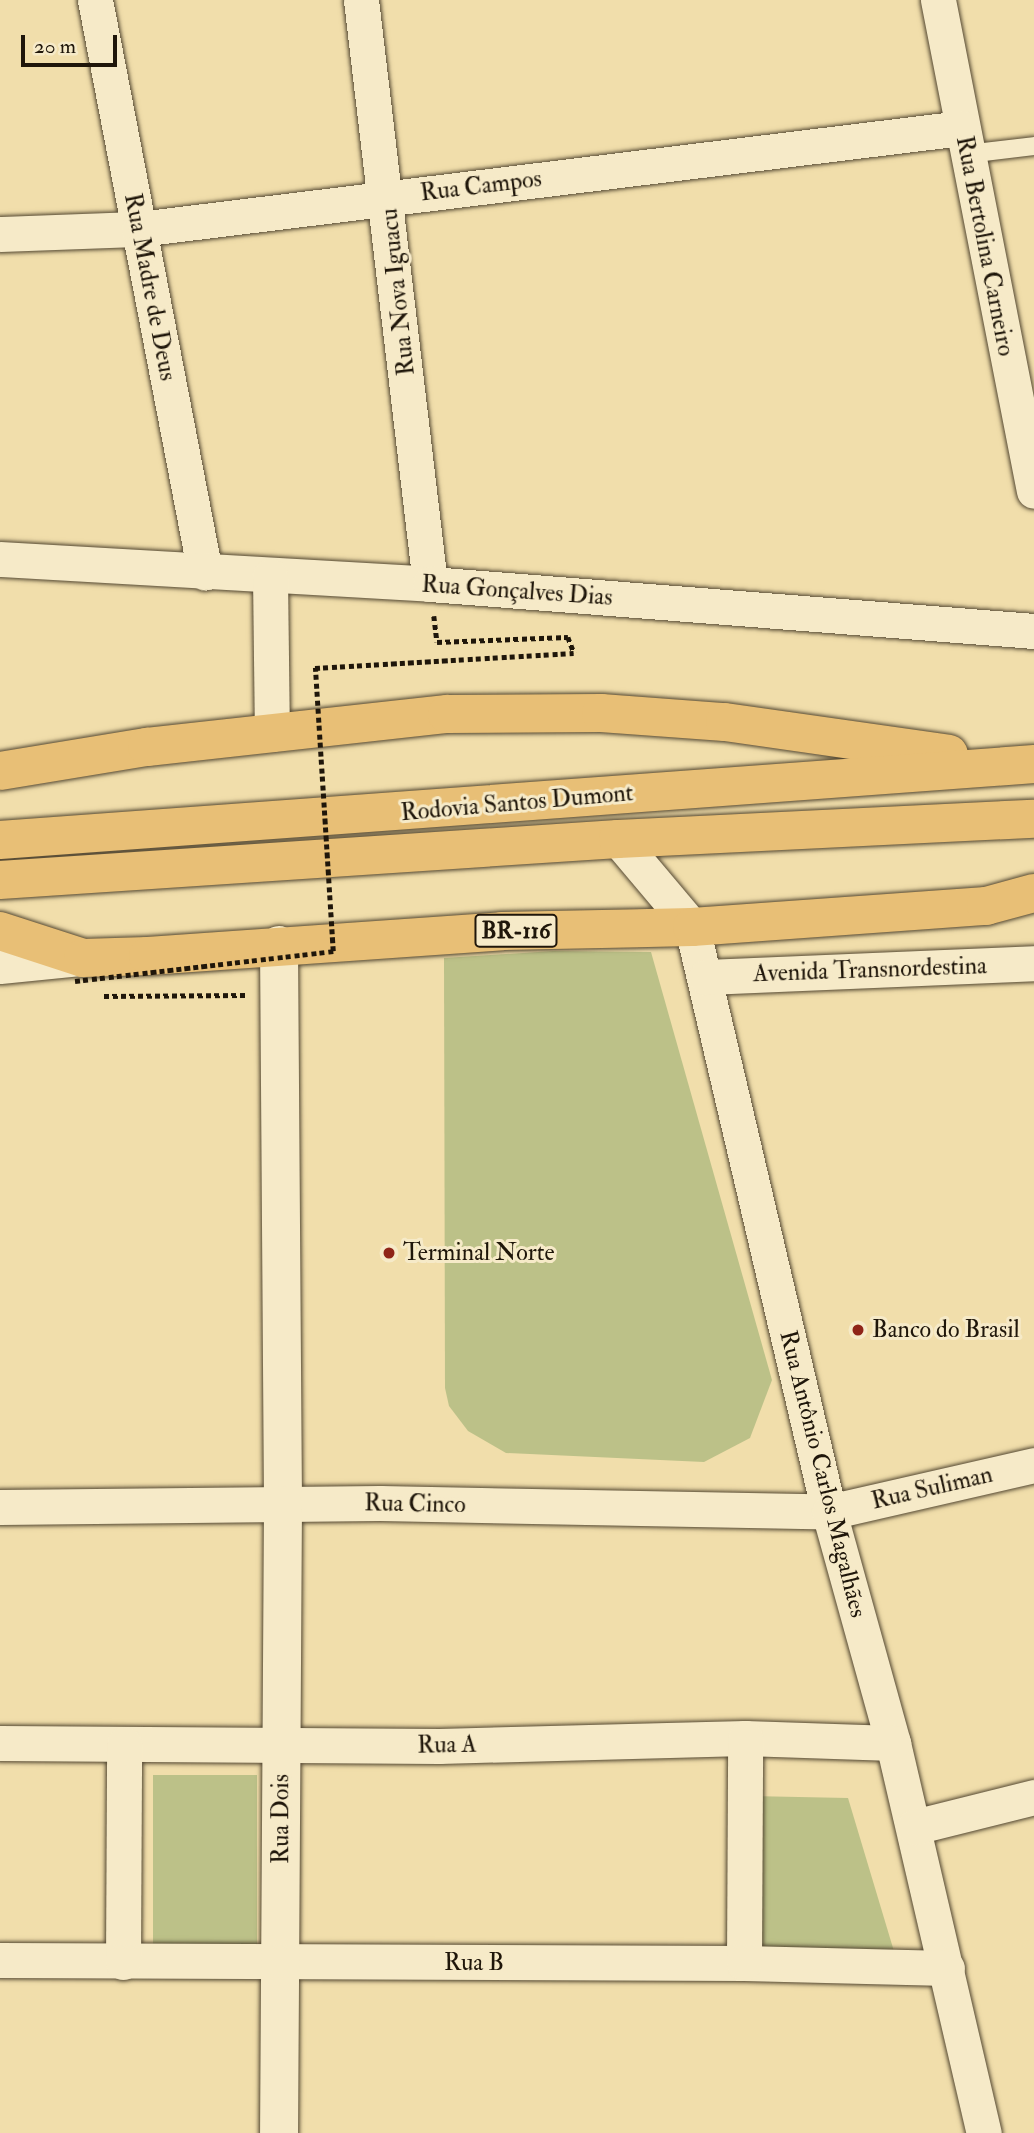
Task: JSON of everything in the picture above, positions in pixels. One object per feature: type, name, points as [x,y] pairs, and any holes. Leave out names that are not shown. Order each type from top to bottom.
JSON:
[{"type":"highway","points":[[0,771],[147,747],[447,714],[601,713],[725,722],[1029,764]]},
{"type":"highway","name":"Rodovia Santos Dumont","points":[[0,840],[1029,764]]},
{"type":"highway","name":"Rodovia Santos Dumont","points":[[0,880],[618,839],[1034,818]]},
{"type":"highway","name":"BR-116","points":[[0,931],[78,976],[207,953],[279,945],[502,931],[692,927],[986,906],[1034,893]]},
{"type":"street","name":"Rua Madre de Deus","points":[[95,0],[205,573]]},
{"type":"street","name":"Rua Nova Iguacu","points":[[361,0],[388,198],[430,584]]},
{"type":"street","name":"Rua Bertolina Carneiro","points":[[938,0],[1034,491]]},
{"type":"street","name":"Rua Campos","points":[[0,234],[139,229],[388,198],[964,141]]},
{"type":"street","name":"Rua Gonçalves Dias","points":[[0,559],[430,584],[1034,631]]},
{"type":"street","points":[[270,576],[272,734]]},
{"type":"street","name":"Rua Antônio Carlos Magalhães","points":[[618,839],[692,927],[706,977],[829,1512],[893,1743],[984,2133]]},
{"type":"street","name":"Rua Dois","points":[[279,945],[282,995],[283,1505],[279,2133]]},
{"type":"street","name":"Avenida Transnordestina","points":[[706,977],[1034,963]]},
{"type":"street","points":[[0,966],[78,976]]},
{"type":"street","name":"Rua Suliman","points":[[829,1512],[1034,1465]]},
{"type":"street","name":"Rua Cinco","points":[[0,1507],[283,1505],[829,1512]]},
{"type":"street","points":[[744,1963],[745,1738]]},
{"type":"street","name":"Rua A","points":[[0,1743],[439,1746],[745,1738],[893,1743]]},
{"type":"street","points":[[123,1962],[124,1744]]},
{"type":"street","points":[[914,1828],[1034,1797]]},
{"type":"street","name":"Rua B","points":[[0,1960],[280,1964],[744,1963],[947,1968]]},
{"type":"lane","points":[[964,141],[1034,146]]},
{"type":"path","points":[[78,976],[333,951],[315,668],[574,653],[568,637],[437,642],[430,584]]},
{"type":"path","points":[[92,996],[282,995]]},
{"type":"green space","points":[[553,951],[651,952],[772,1380],[750,1438],[704,1462],[506,1453],[468,1431],[449,1406],[445,1388],[444,958]]},
{"type":"green space","points":[[153,1775],[257,1775],[257,1959],[153,1959]]},
{"type":"green space","points":[[752,1796],[848,1798],[896,1958],[754,1957]]},
{"type":"place","name":"Terminal Norte","points":[[389,1253]]},
{"type":"place","name":"Banco do Brasil","points":[[858,1330]]}]
